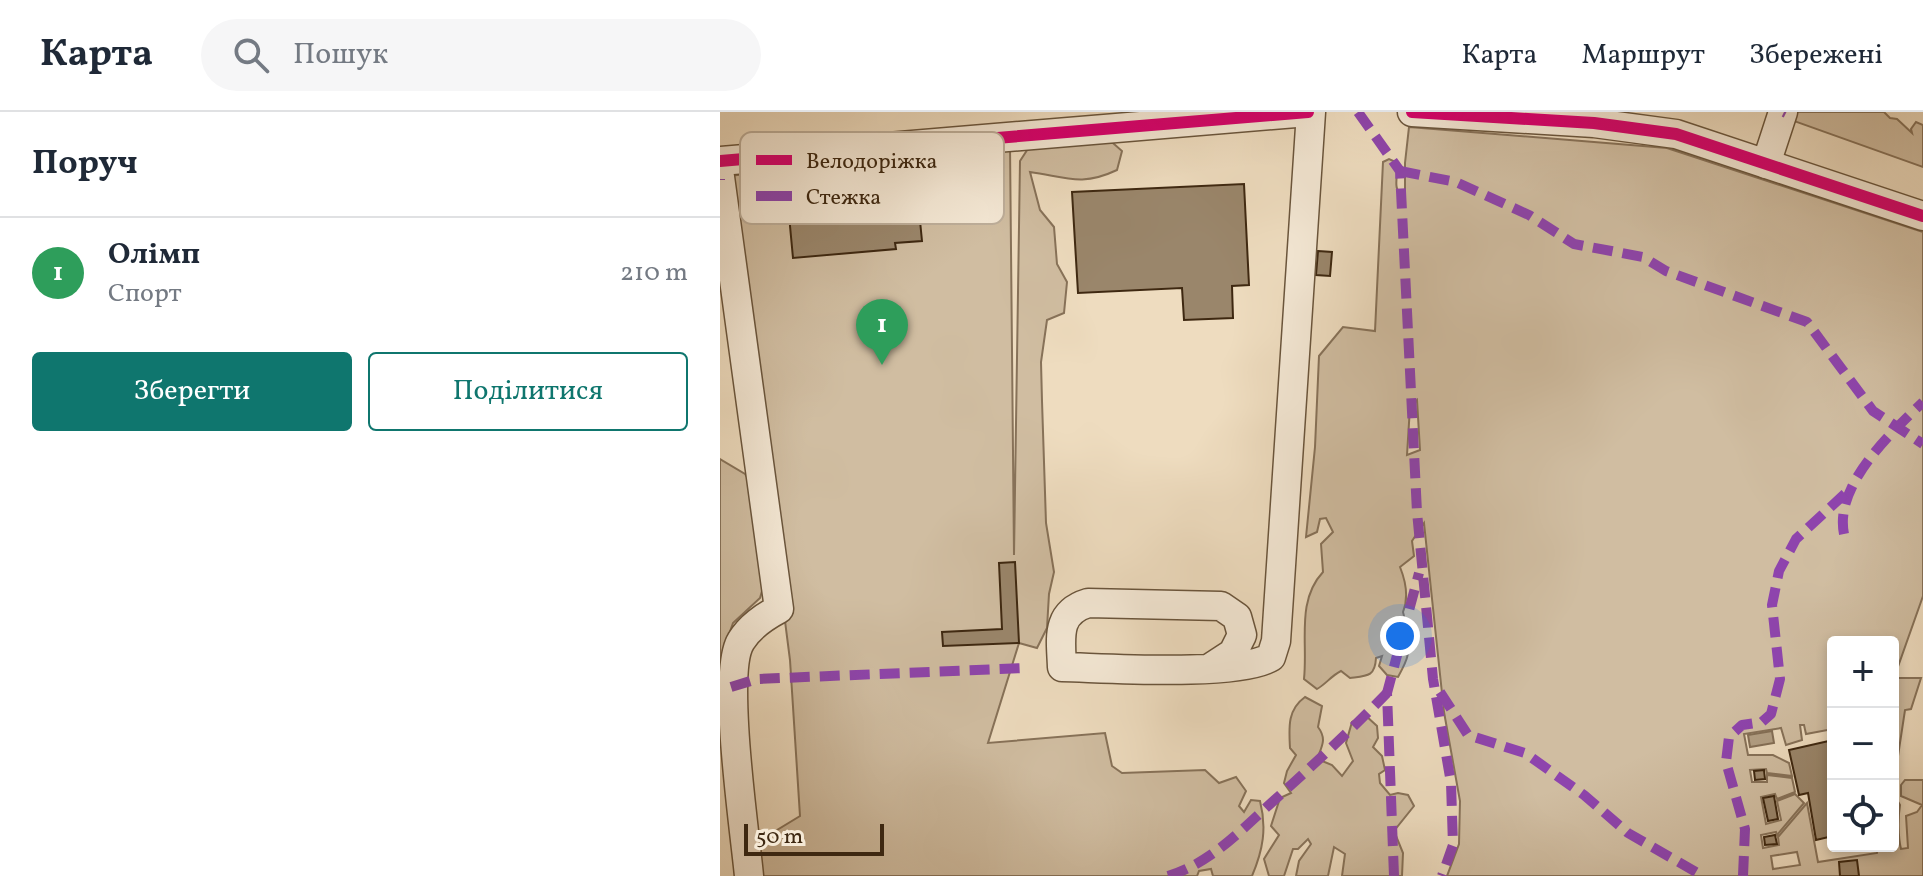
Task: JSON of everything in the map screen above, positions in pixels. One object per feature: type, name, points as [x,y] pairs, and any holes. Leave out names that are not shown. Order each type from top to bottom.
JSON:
[{"type":"street","points":[[970,132],[1056,122],[1309,112],[1276,641],[1271,657],[1260,664],[1210,668],[1062,667],[1061,625],[1071,610],[1088,603],[1221,606],[1237,617],[1242,635],[1233,653],[1210,668]]},
{"type":"street","points":[[1412,112],[1594,123],[1676,134],[1923,216]]},
{"type":"street","points":[[1766,164],[1783,112]]},
{"type":"street","points":[[720,161],[740,159]]},
{"type":"street","points":[[720,177],[779,609],[760,620],[739,642],[726,688],[749,876]]},
{"type":"shaded area","points":[[1769,112],[1884,112],[1912,133],[1916,122],[1923,125],[1923,167]]},
{"type":"shaded area","points":[[1409,127],[1667,148],[1923,232],[1923,596],[1899,664],[1899,636],[1827,636],[1827,730],[1806,734],[1804,725],[1800,725],[1802,740],[1786,745],[1781,728],[1744,734],[1748,755],[1773,755],[1789,763],[1792,776],[1767,773],[1766,769],[1750,770],[1752,782],[1767,782],[1767,775],[1792,778],[1795,792],[1777,799],[1775,794],[1761,797],[1766,824],[1781,820],[1777,801],[1795,794],[1804,803],[1777,835],[1776,832],[1761,835],[1763,848],[1779,845],[1778,837],[1807,803],[1818,862],[1877,852],[1899,852],[1899,827],[1901,849],[1908,848],[1906,816],[1917,812],[1922,805],[1901,796],[1901,785],[1905,780],[1923,780],[1923,876],[1447,876],[1459,844],[1460,801],[1444,712],[1424,523],[1412,541],[1414,556],[1400,567],[1406,590],[1403,612],[1408,651],[1398,677],[1387,675],[1379,666],[1382,656],[1376,658],[1374,669],[1365,676],[1350,678],[1341,671],[1317,689],[1304,679],[1306,609],[1309,596],[1323,572],[1321,544],[1333,532],[1326,518],[1320,519],[1317,532],[1306,537],[1315,447],[1319,356],[1343,327],[1375,331],[1383,162],[1389,159],[1398,163],[1396,183],[1398,191],[1405,198]],"holes":[[[1417,400],[1420,450],[1407,455],[1410,407]],[[1797,852],[1800,865],[1773,869],[1771,856]]]},
{"type":"shaded area","points":[[1105,136],[1122,151],[1117,170],[1093,178],[1064,178],[1030,172],[1040,210],[1054,227],[1057,264],[1067,282],[1064,313],[1047,320],[1041,362],[1046,523],[1054,572],[1047,628],[1037,648],[1019,643],[988,743],[1105,733],[1112,766],[1122,773],[1205,770],[1219,783],[1236,777],[1246,791],[1239,806],[1244,812],[1251,800],[1260,801],[1262,811],[1263,839],[1252,876],[1213,876],[1211,869],[1199,871],[1197,876],[762,876],[759,841],[800,816],[790,660],[728,176],[740,175],[740,224],[1004,224],[1004,147],[1010,146],[1014,555],[1020,161],[1033,141]]},
{"type":"shaded area","points":[[720,459],[745,474],[758,494],[765,581],[760,598],[733,623],[725,646],[724,667],[720,669]]},
{"type":"shaded area","points":[[1899,678],[1921,678],[1911,709],[1905,710],[1899,749]]},
{"type":"shaded area","points":[[1305,697],[1322,706],[1318,727],[1323,743],[1317,759],[1332,765],[1342,776],[1353,761],[1346,743],[1352,722],[1365,715],[1377,726],[1378,738],[1373,747],[1382,756],[1385,770],[1379,774],[1380,783],[1390,795],[1408,795],[1414,806],[1394,831],[1403,853],[1402,876],[1342,876],[1345,854],[1334,847],[1328,876],[1296,876],[1299,861],[1311,844],[1308,839],[1298,849],[1293,849],[1284,876],[1269,876],[1264,859],[1279,835],[1271,826],[1280,798],[1291,793],[1284,783],[1296,755],[1290,748],[1290,720]]},
{"type":"shaded area","points":[[1772,731],[1774,743],[1750,747],[1748,735]]},
{"type":"building","points":[[1244,184],[1249,285],[1232,286],[1233,318],[1184,320],[1182,288],[1078,293],[1072,192]]},
{"type":"building","points":[[790,224],[920,224],[922,241],[895,243],[896,249],[793,258]]},
{"type":"building","points":[[1318,251],[1332,252],[1330,276],[1316,275]]},
{"type":"building","points":[[1015,562],[1019,643],[943,646],[942,632],[1002,629],[999,563]]},
{"type":"building","points":[[1827,741],[1827,837],[1816,840],[1808,793],[1799,795],[1789,750]]},
{"type":"building","points":[[1764,770],[1765,779],[1755,780],[1754,771]]},
{"type":"building","points":[[1774,796],[1778,819],[1768,821],[1763,798]]},
{"type":"building","points":[[1775,835],[1777,844],[1765,845],[1764,837]]},
{"type":"building","points":[[1857,860],[1859,876],[1840,876],[1839,862]]},
{"type":"marked path","points":[[1358,112],[1400,171],[1417,512],[1433,679],[1451,783],[1453,845],[1442,876]]},
{"type":"marked path","points":[[1400,171],[1456,182],[1529,215],[1574,244],[1643,257],[1666,271],[1807,322],[1873,411],[1923,444]]},
{"type":"marked path","points":[[1844,534],[1843,516],[1856,479],[1881,444],[1923,402]]},
{"type":"marked path","points":[[1743,876],[1745,829],[1726,762],[1729,737],[1742,725],[1762,722],[1771,714],[1780,679],[1772,605],[1779,571],[1796,539],[1849,490]]},
{"type":"marked path","points":[[1394,876],[1387,693],[1419,573]]},
{"type":"marked path","points":[[731,687],[757,679],[1025,668]]},
{"type":"marked path","points":[[1440,692],[1468,735],[1525,753],[1584,795],[1628,833],[1703,876]]},
{"type":"marked path","points":[[1168,876],[1197,864],[1234,837],[1387,693]]},
{"type":"cycle path","points":[[1004,137],[1308,112]]},
{"type":"cycle path","points":[[1412,112],[1594,123],[1676,134],[1923,216]]},
{"type":"cycle path","points":[[720,161],[740,159]]},
{"type":"place","name":"Олімп","points":[[882,365]]}]
